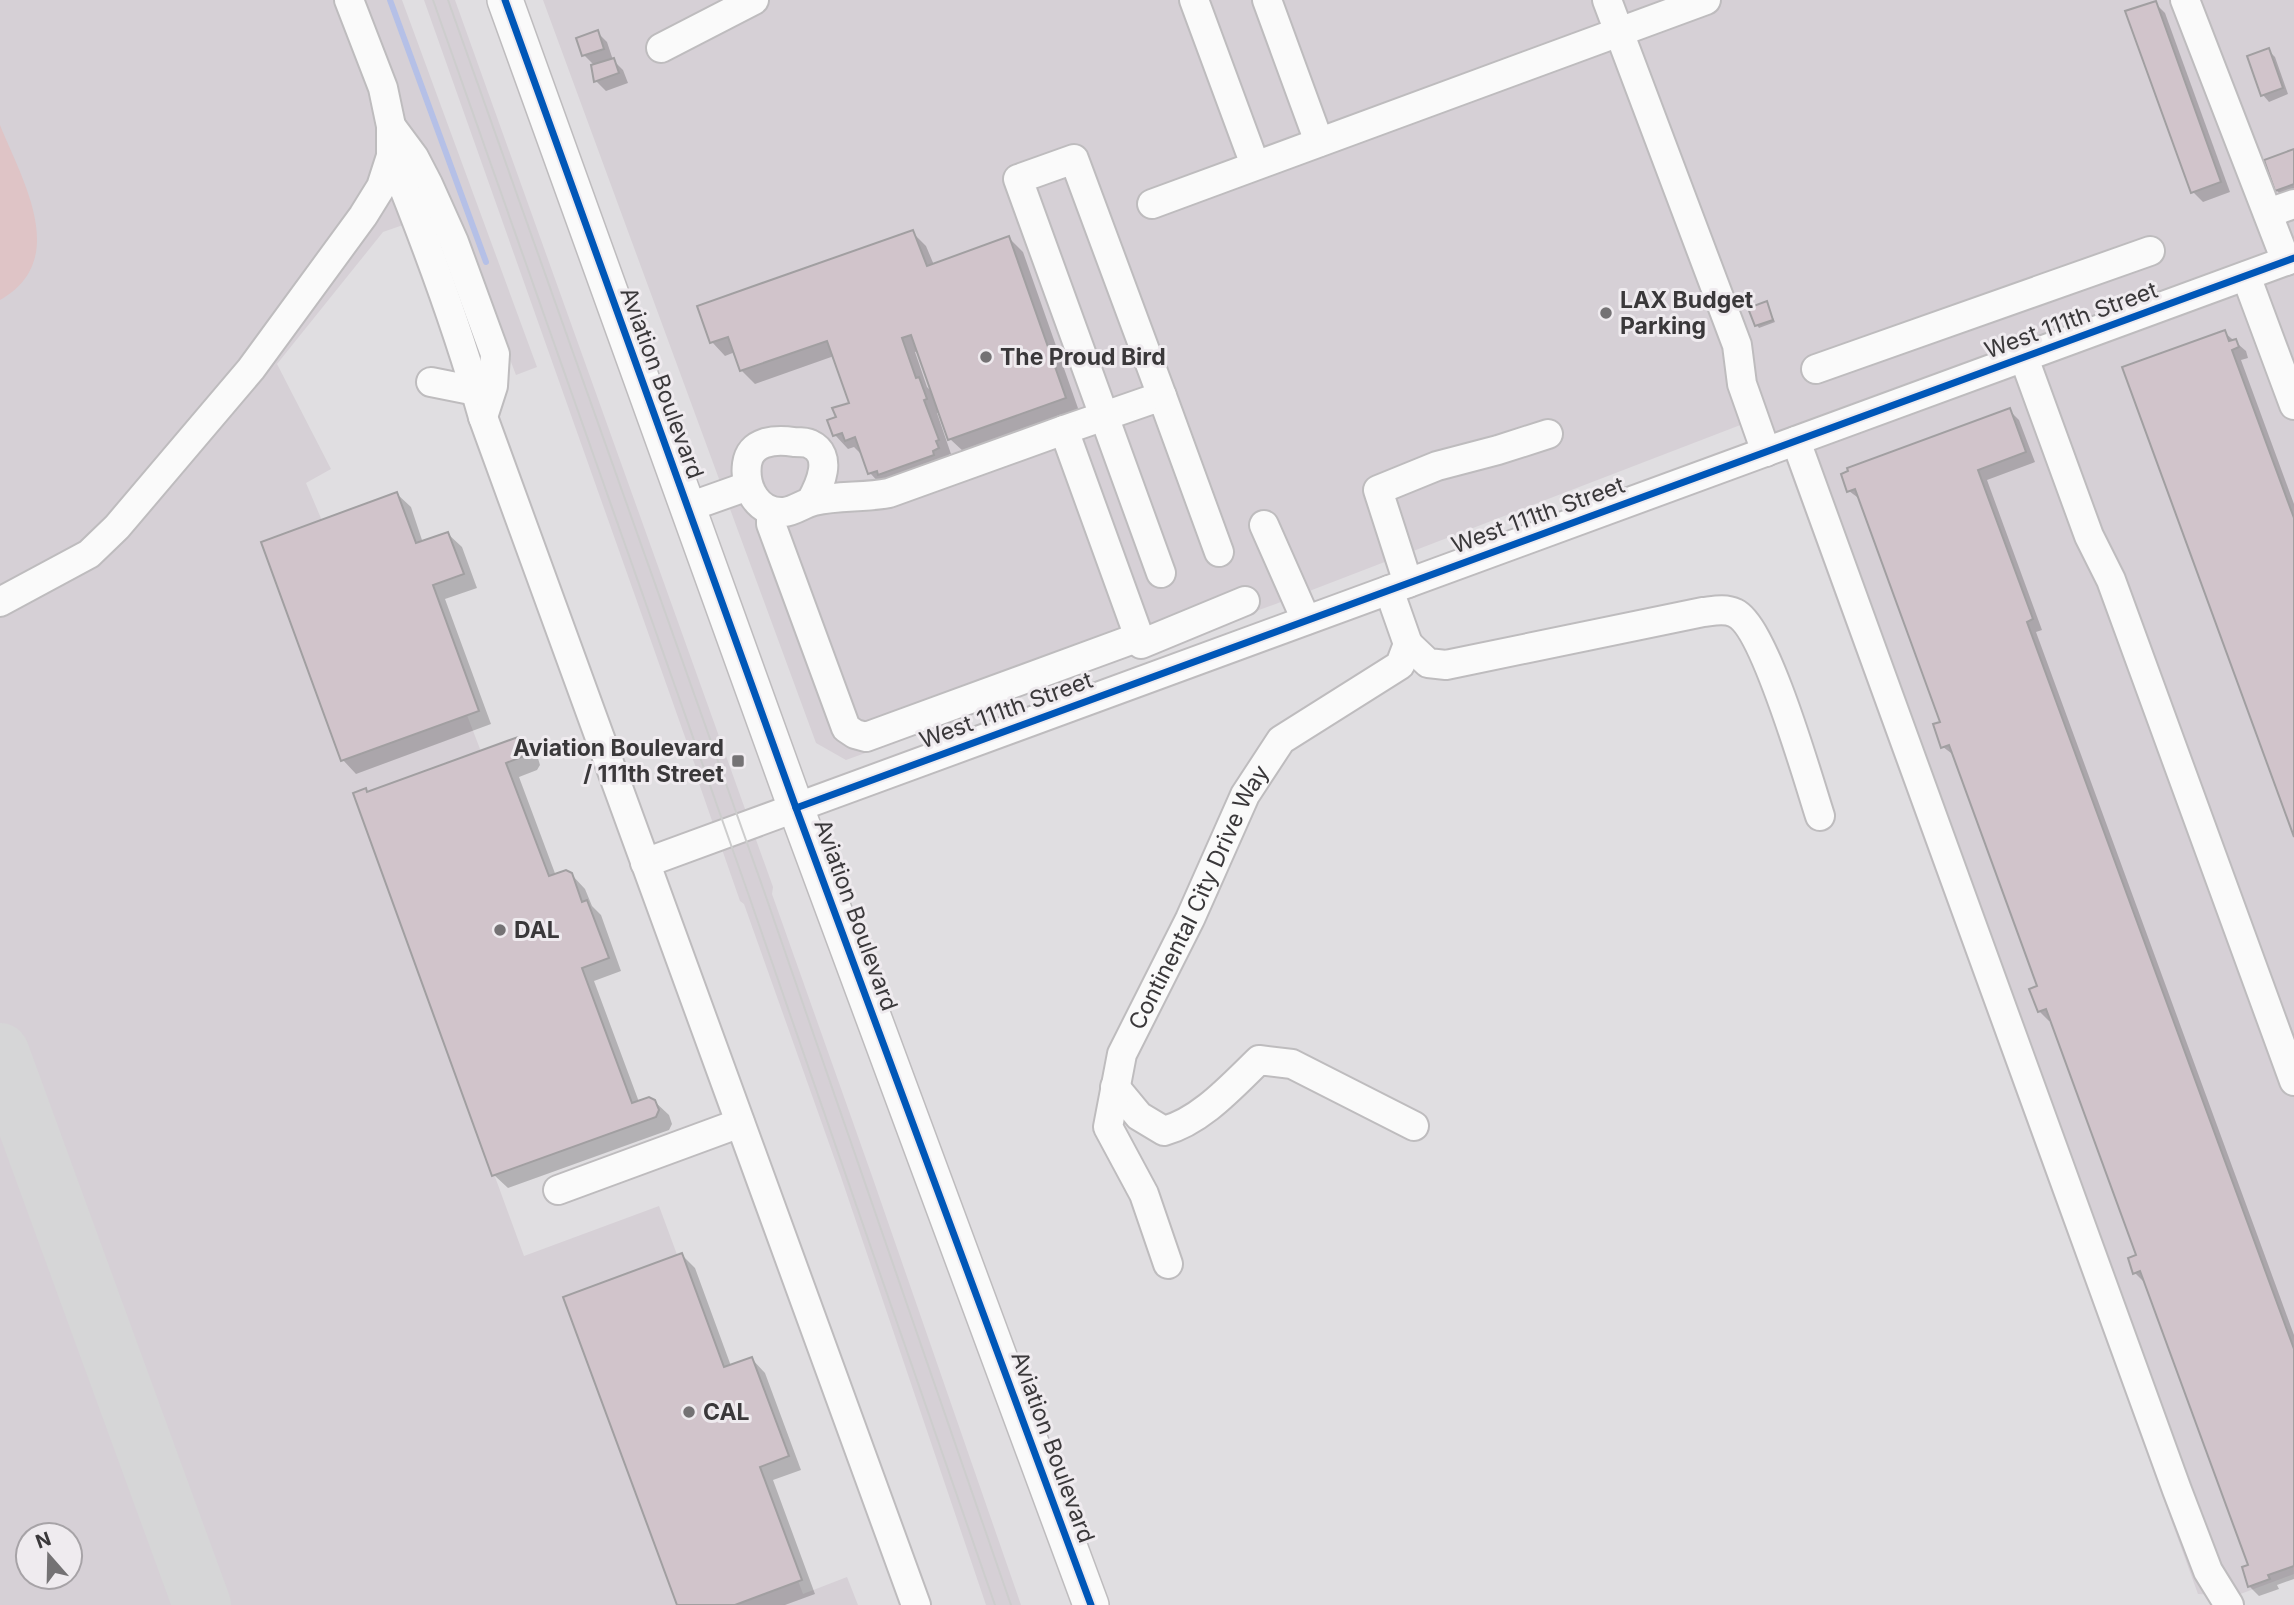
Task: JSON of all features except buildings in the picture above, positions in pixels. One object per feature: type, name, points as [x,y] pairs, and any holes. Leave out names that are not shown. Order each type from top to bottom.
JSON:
[{"type":"main road","name":"Aviation Boulevard","points":[[505,0],[686,508],[720,594],[796,808],[1091,1605]]},
{"type":"street","points":[[0,602],[89,554],[117,527],[259,358],[382,187],[391,156],[391,126],[383,88],[349,0]]},
{"type":"street","points":[[662,48],[754,0]]},
{"type":"street","points":[[1194,0],[1255,165]]},
{"type":"street","points":[[1266,0],[1319,142]]},
{"type":"street","points":[[1607,0],[1737,345],[1742,384],[1766,452]]},
{"type":"street","points":[[1152,204],[1706,0]]},
{"type":"street","points":[[2185,0],[2268,213],[2290,260]]},
{"type":"street","points":[[391,126],[414,157],[428,184],[454,242],[495,354],[493,386],[479,404]]},
{"type":"street","points":[[391,156],[429,252],[479,404],[916,1605]]},
{"type":"street","points":[[1161,573],[1018,179],[1074,159],[1219,552]]},
{"type":"street","points":[[2268,213],[2294,204]]},
{"type":"street","points":[[1815,369],[2150,251]]},
{"type":"street","name":"West 111th Street","points":[[645,863],[2290,260]]},
{"type":"street","points":[[2246,276],[2294,405]]},
{"type":"street","points":[[2024,358],[2088,536],[2111,580],[2294,1081]]},
{"type":"street","points":[[431,382],[479,404]]},
{"type":"street","points":[[811,501],[889,493],[1161,396]]},
{"type":"street","points":[[1064,430],[1153,676]]},
{"type":"street","points":[[1548,434],[1437,466],[1378,490],[1408,644],[1428,663],[1446,665],[1703,612],[1725,610],[1735,613],[1746,621],[1772,672],[1820,816]]},
{"type":"street","points":[[776,439],[810,444],[822,458],[824,470],[820,486],[811,501],[800,508],[785,512],[771,512],[761,506],[748,486],[747,464],[752,452],[763,443],[776,439]]},
{"type":"street","points":[[1796,441],[2177,1490],[2208,1571],[2229,1605]]},
{"type":"street","points":[[686,508],[748,486]]},
{"type":"street","points":[[771,512],[771,524],[846,728],[866,737],[1245,601]]},
{"type":"street","points":[[1264,525],[1306,620]]},
{"type":"street","name":"Continental City Drive Way","points":[[1168,1264],[1144,1194],[1108,1127],[1122,1054],[1190,919],[1245,796],[1282,740],[1400,665],[1408,644]]},
{"type":"street","points":[[1115,1087],[1139,1116],[1164,1131],[1180,1127],[1225,1093],[1259,1059],[1292,1064],[1414,1126]]},
{"type":"street","points":[[558,1190],[740,1123]]},
{"type":"shaded area","points":[[0,0],[402,0],[537,367],[516,375],[455,216],[412,231],[403,225],[383,232],[277,364],[331,469],[306,483],[323,523],[385,501],[485,762],[360,807],[524,1256],[659,1206],[803,1594],[847,1577],[858,1605],[0,1605]]},
{"type":"shaded area","points":[[424,0],[455,0],[773,887],[772,894],[1021,1605],[986,1605],[841,1177],[744,904],[740,901],[694,769],[696,768]]},
{"type":"shaded area","points":[[543,0],[2294,0],[2294,1574],[2235,1596],[2198,1594],[1769,414],[1273,605],[846,760],[816,743]]},
{"type":"shaded area","points":[[0,125],[28,194],[35,218],[37,242],[33,264],[21,283],[0,300]]},
{"type":"waterway","points":[[390,0],[486,262]]},
{"type":"taxiway","points":[[0,1052],[202,1605]]},
{"type":"tram line","points":[[433,0],[749,896],[995,1605]]},
{"type":"tram line","points":[[448,0],[764,891],[1011,1605]]},
{"type":"cycle path","points":[[505,0],[796,808],[1091,1605]]},
{"type":"cycle path","points":[[796,808],[2294,258]]},
{"type":"place","name":"LAX Budget Parking","points":[[1606,313]]},
{"type":"place","name":"The Proud Bird","points":[[986,357]]},
{"type":"place","name":"Aviation Boulevard / 111th Street","points":[[738,761]]},
{"type":"place","name":"DAL","points":[[500,930]]},
{"type":"place","name":"CAL","points":[[689,1412]]}]
